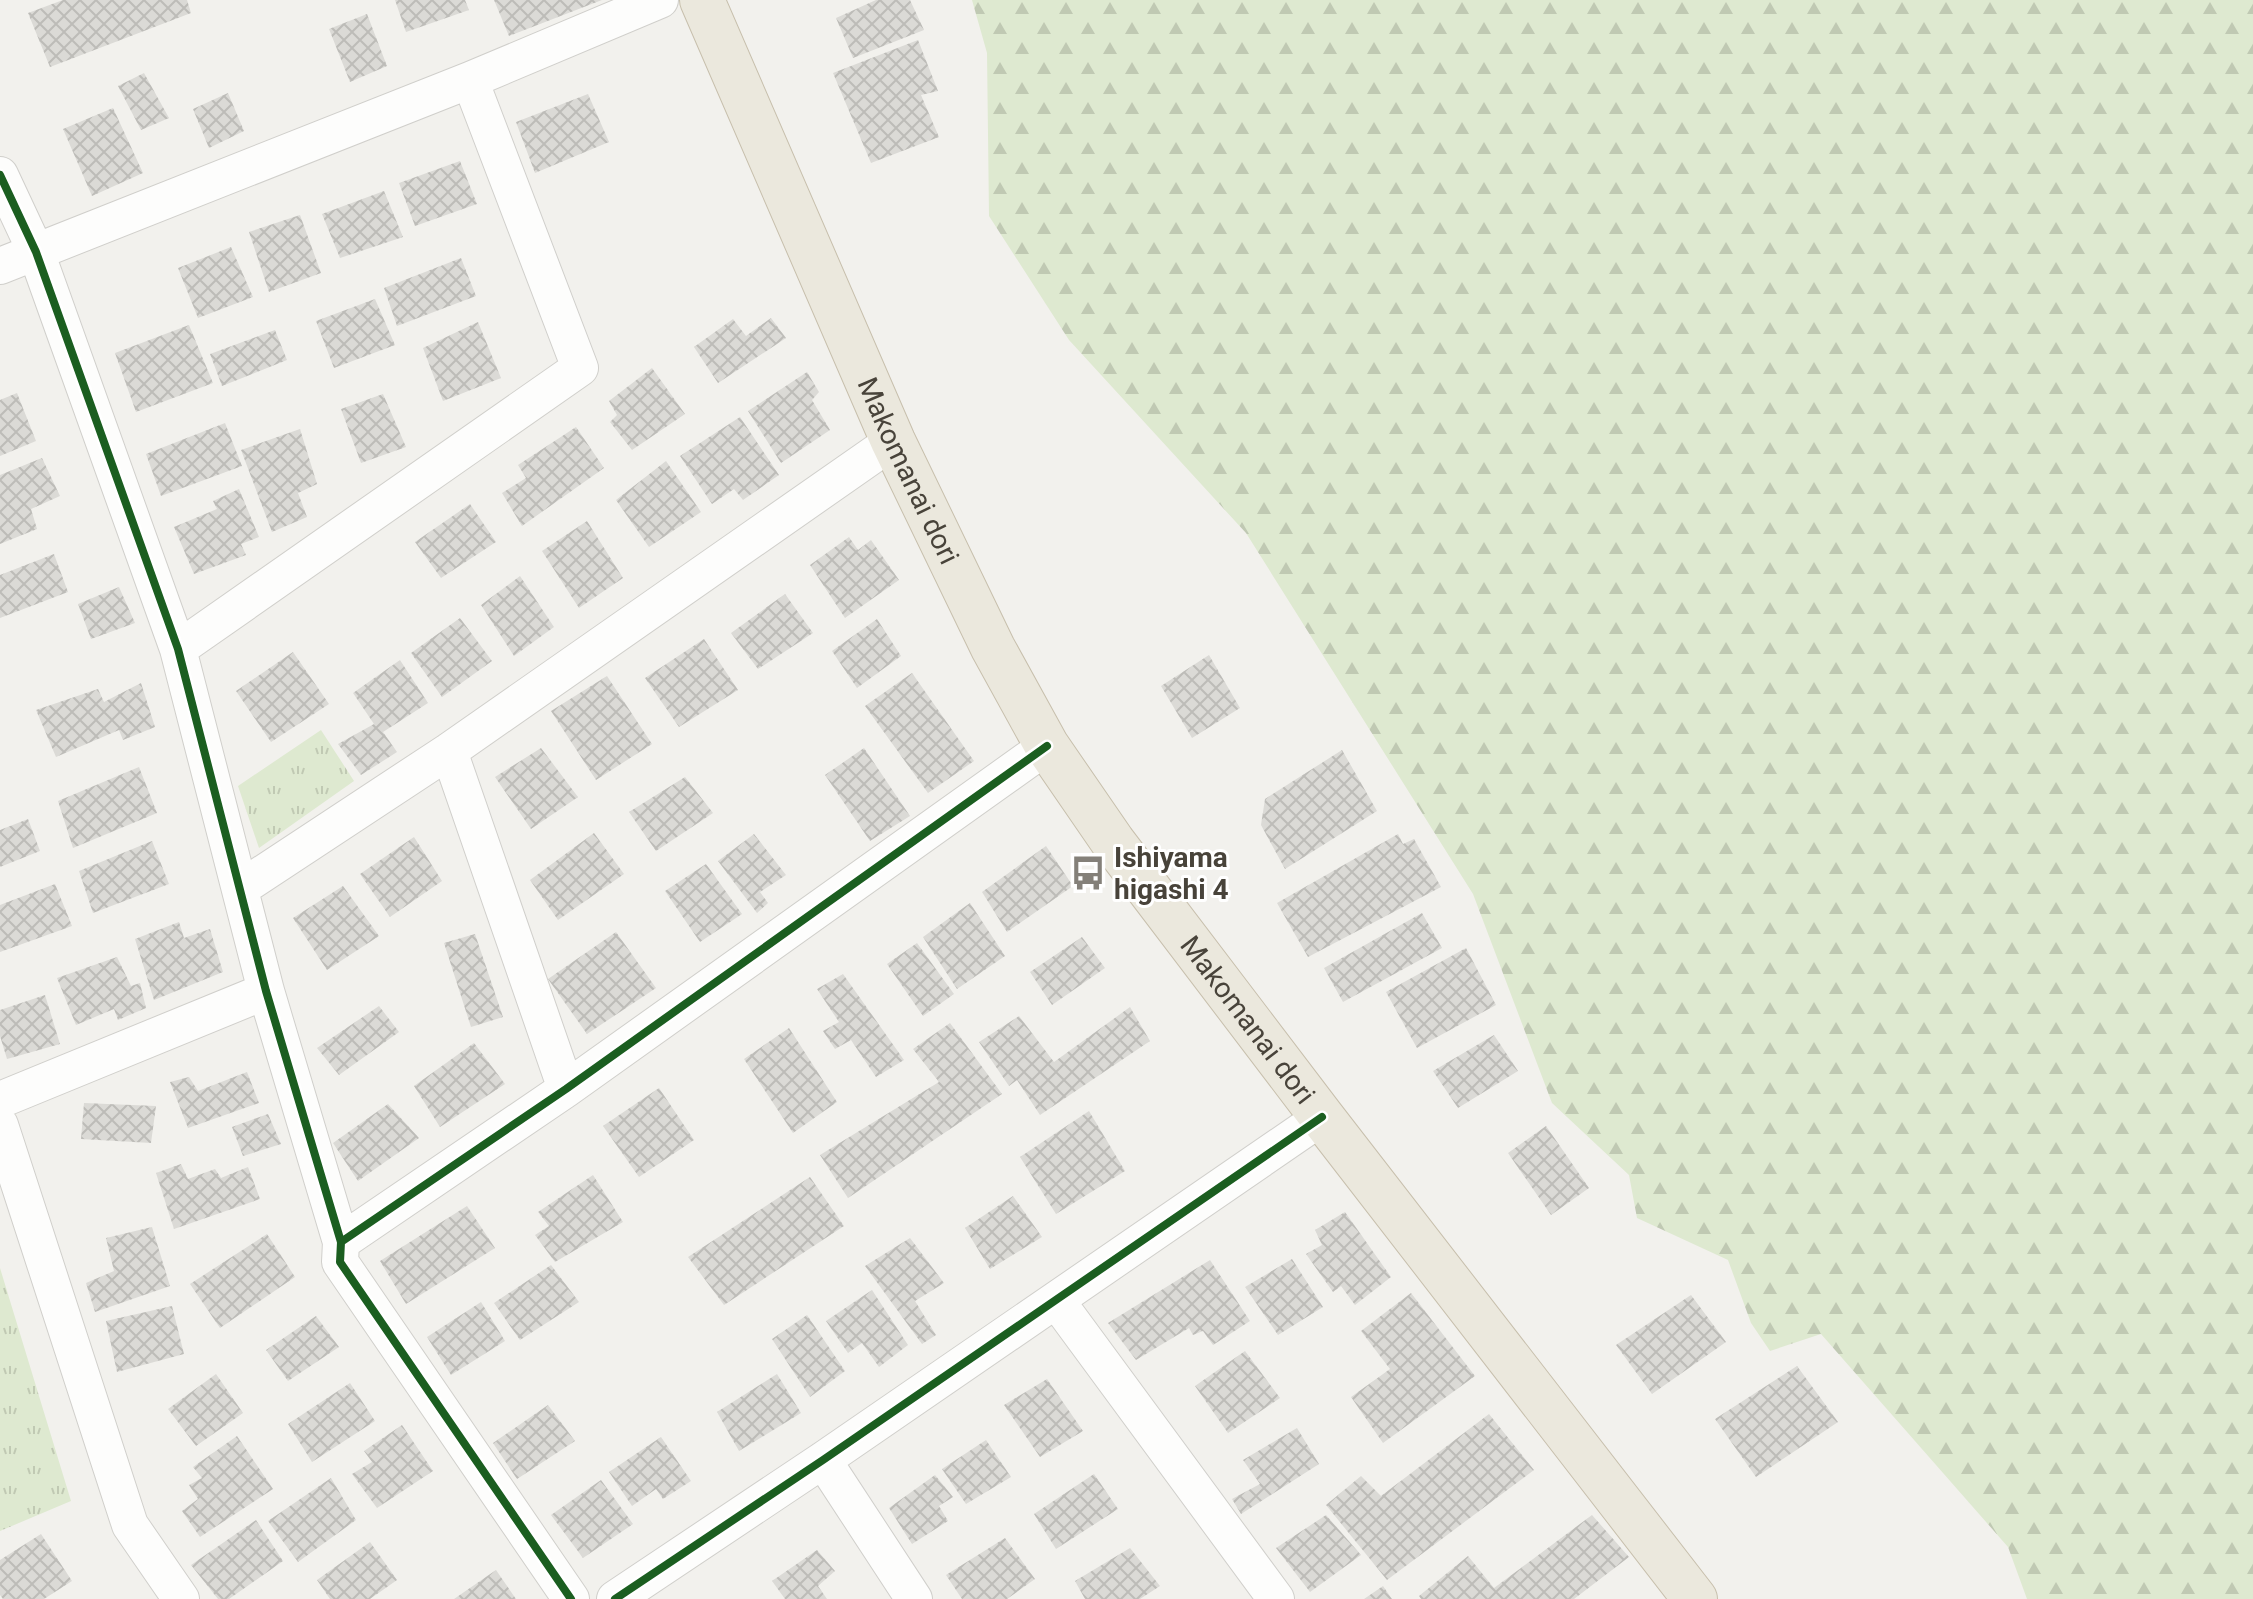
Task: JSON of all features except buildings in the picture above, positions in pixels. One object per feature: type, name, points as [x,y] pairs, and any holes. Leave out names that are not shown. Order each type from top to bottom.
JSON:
[{"type":"highway","name":"Makomanai dori","points":[[702,0],[893,441],[993,648],[1047,746],[1113,842],[1695,1599]]},
{"type":"street","points":[[0,266],[470,80],[660,0]]},
{"type":"street","points":[[178,649],[580,368],[470,80]]},
{"type":"street","points":[[0,175],[36,252],[178,649],[266,991],[341,1242],[340,1262],[571,1599]]},
{"type":"street","points":[[241,888],[449,751],[893,441]]},
{"type":"street","points":[[341,1242],[566,1089],[1047,746]]},
{"type":"street","points":[[449,751],[566,1089]]},
{"type":"street","points":[[0,1100],[266,991]]},
{"type":"street","points":[[615,1599],[1322,1117]]},
{"type":"street","points":[[0,1125],[130,1525],[181,1599]]},
{"type":"street","points":[[1056,1300],[1276,1599]]},
{"type":"street","points":[[823,1460],[914,1599]]},
{"type":"green space","points":[[972,0],[2253,0],[2253,1599],[2027,1599],[2008,1547],[1821,1334],[1770,1351],[1751,1323],[1728,1260],[1637,1218],[1629,1175],[1552,1103],[1473,894],[1246,533],[1069,340],[989,216],[987,53]]},
{"type":"green space","points":[[321,730],[354,781],[259,848],[238,786]]},
{"type":"green space","points":[[0,1268],[71,1501],[0,1531]]},
{"type":"cycle path","points":[[0,175],[36,252],[178,649],[266,991],[341,1242],[340,1262],[571,1599]]},
{"type":"cycle path","points":[[341,1242],[566,1089],[1047,746]]},
{"type":"cycle path","points":[[615,1599],[1322,1117]]},
{"type":"place","name":"Ishiyama higashi 4","points":[[1088,873]]}]
